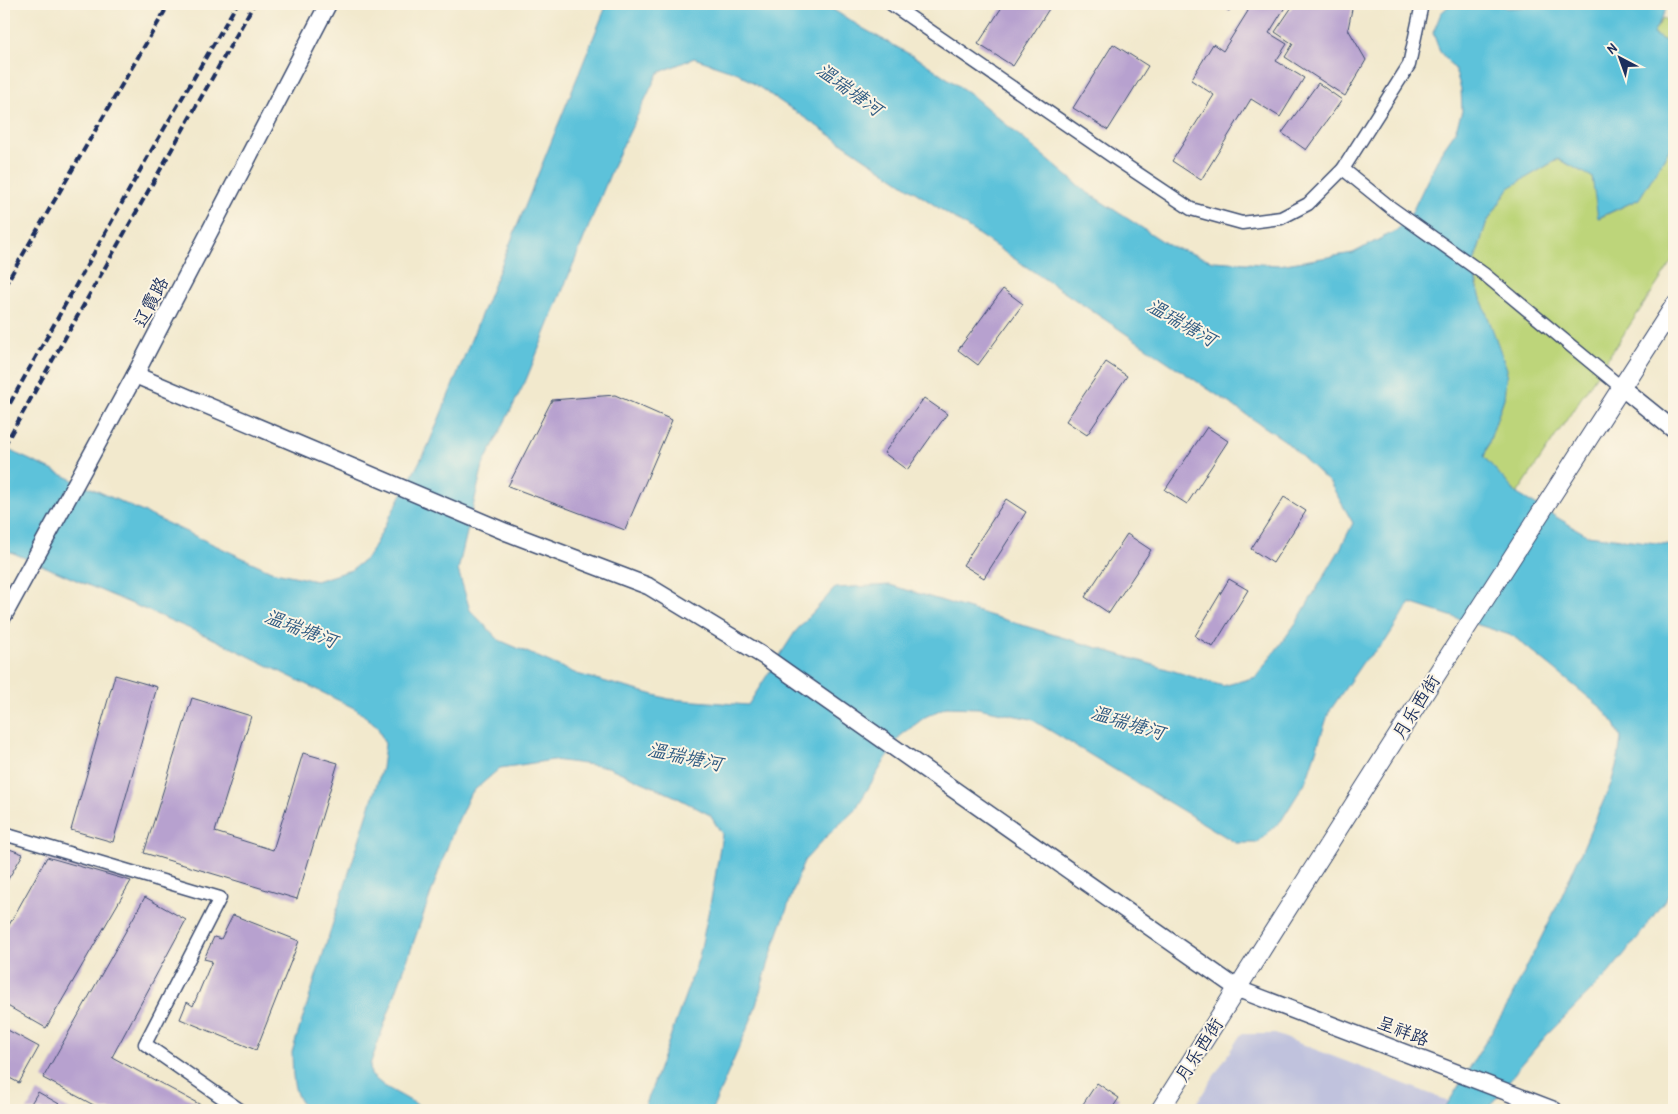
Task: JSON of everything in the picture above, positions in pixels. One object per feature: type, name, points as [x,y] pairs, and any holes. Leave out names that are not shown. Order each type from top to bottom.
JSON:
[{"type":"main road","name":"月乐西街","points":[[1160,1110],[1415,708],[1674,306]]},
{"type":"street","name":"辽霞路","points":[[4,615],[135,375],[328,4]]},
{"type":"street","points":[[891,4],[1119,162],[1191,209],[1242,223],[1281,218],[1308,204],[1344,169],[1408,65],[1422,4]]},
{"type":"street","points":[[1344,169],[1390,207],[1484,274],[1674,430]]},
{"type":"street","name":"呈祥路","points":[[135,375],[506,532],[648,586],[765,657],[1238,989],[1510,1094],[1528,1106],[1554,1110]]},
{"type":"street","points":[[4,834],[220,898],[145,1044],[240,1110]]},
{"type":"shaded area","points":[[1241,1034],[1275,1034],[1472,1110],[1192,1110]]},
{"type":"green space","points":[[1663,18],[1674,25],[1674,46],[1653,34]]},
{"type":"green space","points":[[1674,142],[1674,259],[1517,494],[1484,457],[1504,398],[1473,266],[1486,224],[1509,187],[1559,159],[1592,176],[1599,218],[1639,199]]},
{"type":"water","name":"温瑞塘河","points":[[607,4],[824,4],[922,61],[969,93],[1085,191],[1170,246],[1213,261],[1279,265],[1353,253],[1397,230],[1411,214],[1441,152],[1455,132],[1462,111],[1461,89],[1455,69],[1440,52],[1433,33],[1441,13],[1451,4],[1498,4],[1507,8],[1530,7],[1538,4],[1669,4],[1653,34],[1674,46],[1674,142],[1639,199],[1598,218],[1592,177],[1558,159],[1509,188],[1486,224],[1473,266],[1477,287],[1507,369],[1504,398],[1484,457],[1517,494],[1587,535],[1674,545],[1674,887],[1639,936],[1607,975],[1545,1037],[1517,1070],[1488,1110],[1444,1110],[1506,1008],[1560,900],[1611,784],[1618,759],[1621,738],[1615,724],[1603,709],[1513,636],[1410,603],[1385,642],[1363,662],[1329,712],[1306,781],[1281,821],[1257,843],[1236,843],[1031,719],[978,708],[946,707],[925,717],[899,737],[855,810],[804,861],[775,942],[753,1015],[712,1110],[644,1110],[699,957],[722,834],[710,815],[674,796],[608,767],[553,760],[500,768],[470,794],[452,834],[370,1065],[371,1075],[384,1086],[427,1110],[309,1110],[303,1105],[296,1092],[292,1052],[382,768],[385,744],[377,726],[356,709],[216,640],[4,549],[4,448],[271,571],[316,581],[351,570],[368,557],[428,446]],"holes":[[[694,58],[738,73],[1284,440],[1330,483],[1353,523],[1339,551],[1296,623],[1256,677],[1223,686],[890,585],[835,588],[795,632],[748,705],[669,699],[577,674],[499,640],[470,610],[458,570],[483,465],[526,380],[615,162],[658,73]]]},
{"type":"building","points":[[1004,4],[1052,4],[1013,66],[978,44]]},
{"type":"building","points":[[1219,4],[1235,4],[1229,11]]},
{"type":"building","points":[[1243,4],[1287,4],[1269,33],[1287,44],[1276,61],[1304,78],[1280,117],[1251,99],[1201,180],[1172,161],[1214,95],[1191,80],[1213,44],[1223,51],[1248,11]]},
{"type":"building","points":[[1294,4],[1353,4],[1348,29],[1366,60],[1345,96],[1285,57],[1293,44],[1275,32]]},
{"type":"building","points":[[1113,44],[1148,66],[1108,130],[1073,108]]},
{"type":"building","points":[[1318,83],[1342,100],[1306,150],[1282,133]]},
{"type":"building","points":[[1003,289],[1023,304],[978,365],[958,350]]},
{"type":"building","points":[[1106,362],[1127,376],[1087,435],[1066,421]]},
{"type":"building","points":[[615,395],[672,420],[625,530],[508,486],[552,400]]},
{"type":"building","points":[[924,398],[947,414],[907,470],[884,453]]},
{"type":"building","points":[[1207,427],[1228,441],[1187,504],[1165,490]]},
{"type":"building","points":[[1284,497],[1306,511],[1273,563],[1251,549]]},
{"type":"building","points":[[1006,499],[1026,512],[984,578],[963,565]]},
{"type":"building","points":[[1127,534],[1151,550],[1109,613],[1085,597]]},
{"type":"building","points":[[1229,579],[1248,590],[1213,647],[1195,636]]},
{"type":"building","points":[[115,675],[157,687],[113,842],[71,830]]},
{"type":"building","points":[[192,698],[251,716],[215,832],[273,850],[303,753],[338,763],[297,899],[144,853]]},
{"type":"building","points":[[4,847],[23,854],[4,886]]},
{"type":"building","points":[[47,857],[131,881],[46,1028],[4,1004],[4,934]]},
{"type":"building","points":[[145,897],[186,920],[112,1057],[210,1110],[103,1110],[43,1078]]},
{"type":"building","points":[[233,915],[299,941],[256,1050],[180,1019],[187,1002],[193,1006],[212,961],[204,959],[214,937],[221,939]]},
{"type":"building","points":[[4,1028],[39,1047],[19,1083],[4,1075]]},
{"type":"building","points":[[1097,1083],[1119,1098],[1111,1110],[1079,1110]]},
{"type":"building","points":[[38,1092],[70,1110],[27,1110]]},
{"type":"railway","points":[[4,287],[169,4]]},
{"type":"railway","points":[[4,414],[147,158],[237,4]]},
{"type":"railway","points":[[4,446],[254,4]]}]
